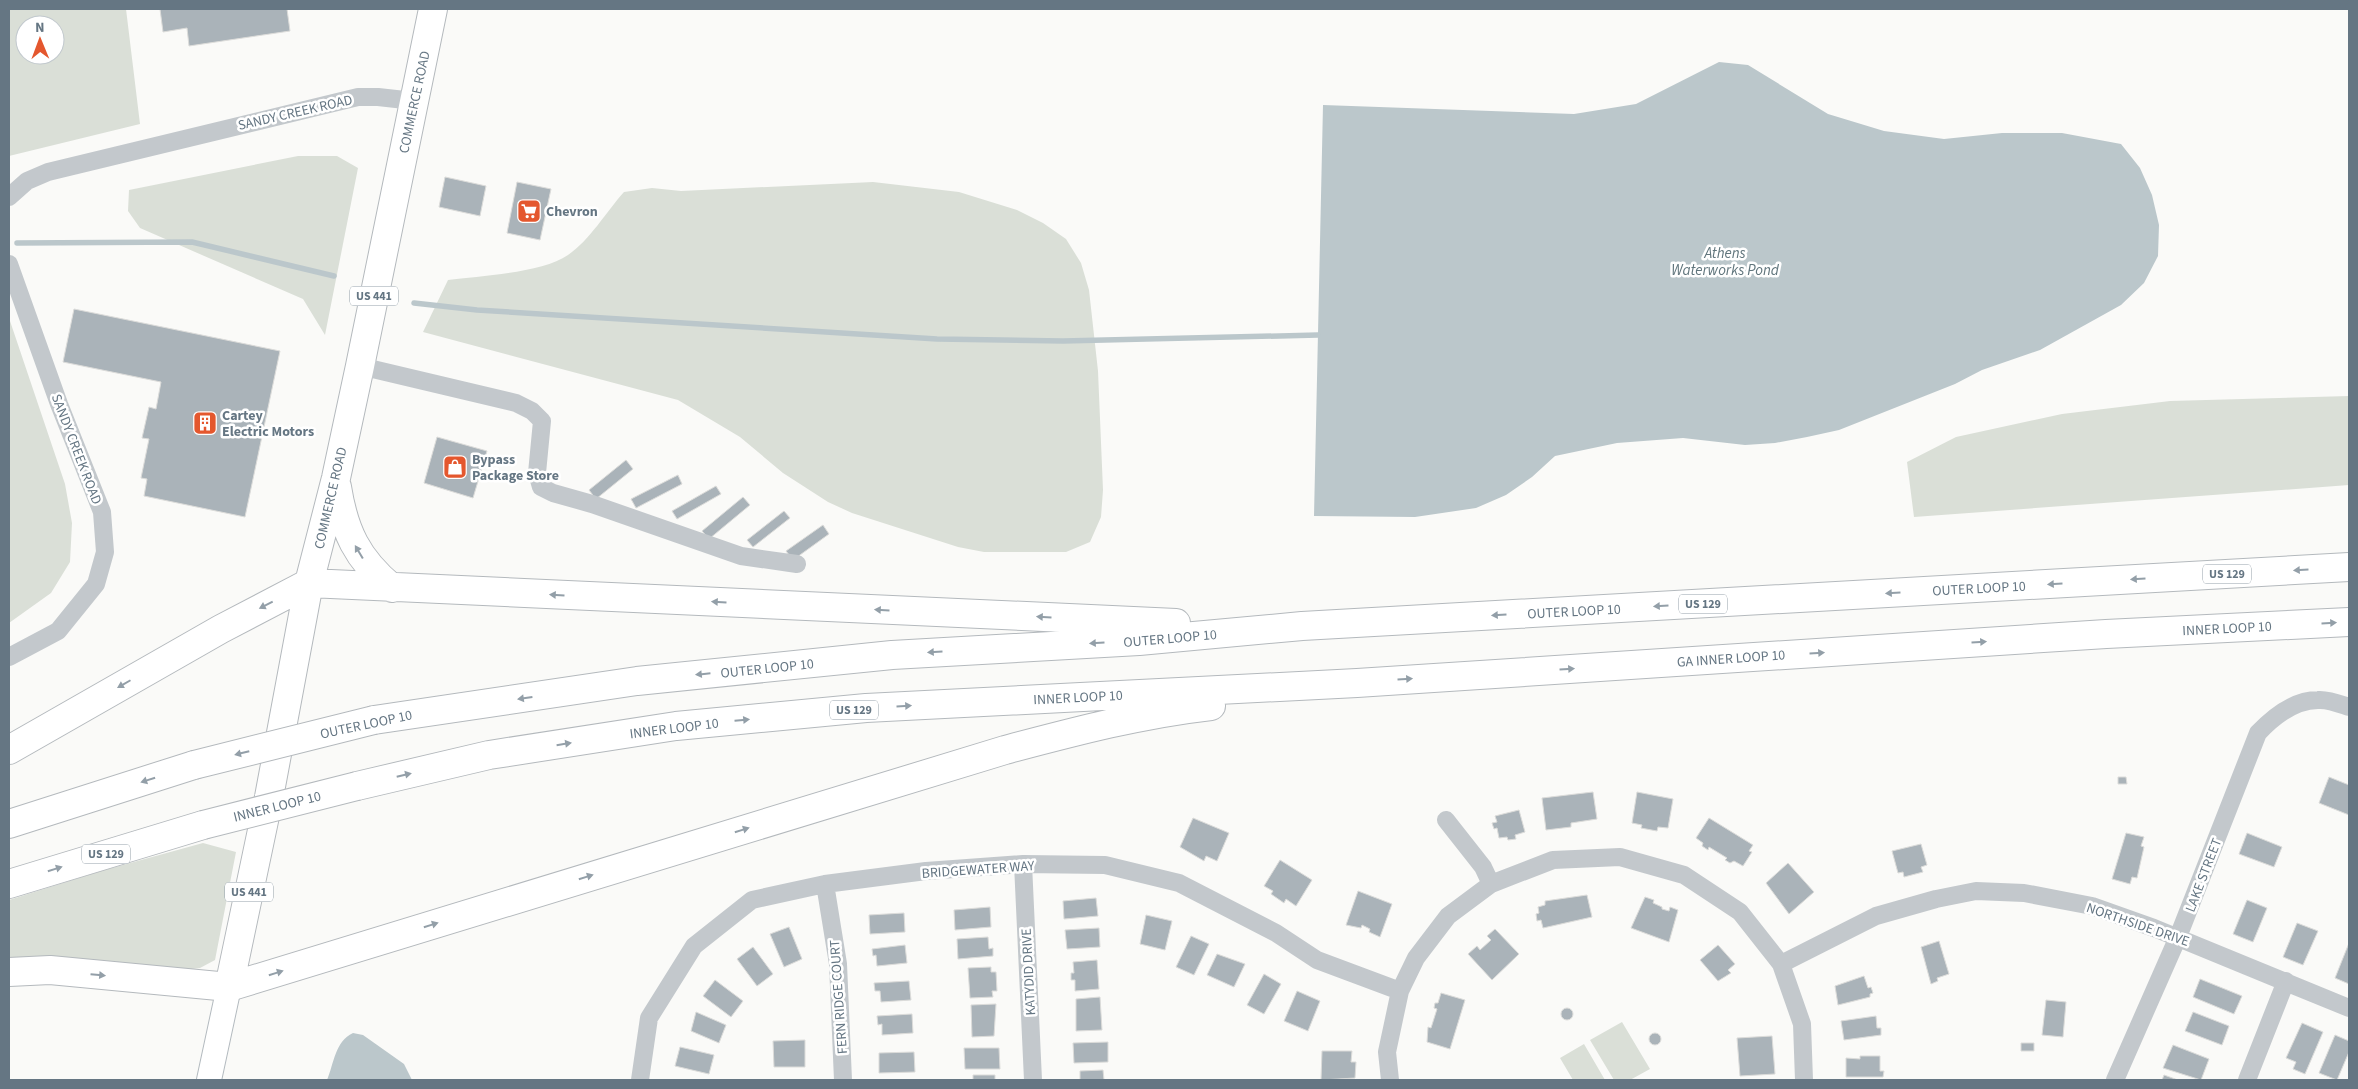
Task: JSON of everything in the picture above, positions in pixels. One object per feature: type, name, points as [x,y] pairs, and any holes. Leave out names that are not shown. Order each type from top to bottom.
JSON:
[{"type":"highway","name":"COMMERCE ROAD","points":[[229,987],[269,797],[309,583],[336,478],[433,9]]},
{"type":"highway","points":[[336,478],[341,516],[352,541],[372,572],[392,588]]},
{"type":"highway","name":"OUTER LOOP 10","points":[[9,824],[194,765],[374,720],[637,681],[892,655],[1139,641],[1302,626],[2349,567]]},
{"type":"highway","points":[[9,750],[221,629],[309,583],[1133,621],[1302,626]]},
{"type":"highway","name":"INNER LOOP 10","points":[[2106,634],[2349,622]]},
{"type":"highway","name":"GA INNER LOOP 10","points":[[1356,682],[2106,634]]},
{"type":"highway","points":[[9,972],[50,970],[229,987],[1005,750],[1105,724],[1153,714],[1356,682]]},
{"type":"highway","name":"INNER LOOP 10","points":[[9,884],[203,826],[357,786],[489,755],[676,726],[866,708],[1356,682]]},
{"type":"main road","points":[[209,1080],[229,987]]},
{"type":"street","name":"SANDY CREEK ROAD","points":[[9,197],[27,181],[48,172],[291,113],[368,96],[414,101]]},
{"type":"street","name":"SANDY CREEK ROAD","points":[[9,264],[59,404],[102,512],[105,552],[96,584],[74,614],[58,631],[9,658]]},
{"type":"street","points":[[360,366],[516,403],[532,410],[542,421],[538,480],[541,486],[553,493],[592,504],[741,556],[797,564]]},
{"type":"street","name":"LAKE STREET","points":[[2116,1080],[2178,937],[2258,733],[2272,718],[2290,707],[2319,700],[2349,707]]},
{"type":"street","points":[[1446,820],[1483,867],[1491,884]]},
{"type":"street","points":[[1390,1080],[1387,1052],[1400,991],[1416,958],[1448,916],[1491,884],[1553,860],[1620,857],[1684,874],[1740,912],[1780,964],[1802,1024],[1804,1080]]},
{"type":"street","name":"BRIDGEWATER WAY","points":[[640,1080],[649,1018],[694,946],[752,900],[826,884],[926,871],[1023,864],[1105,865],[1178,883],[1276,933],[1317,960],[1400,991]]},
{"type":"street","name":"KATYDID DRIVE","points":[[1023,864],[1033,1080]]},
{"type":"street","name":"FERN RIDGE COURT","points":[[826,884],[838,964],[843,1080]]},
{"type":"street","name":"NORTHSIDE DRIVE","points":[[1780,964],[1876,916],[1936,899],[1976,891],[2024,893],[2092,906],[2178,937],[2349,1008]]},
{"type":"street","points":[[2247,1080],[2286,981]]},
{"type":"shaded area","points":[[9,9],[126,9],[140,124],[9,156]]},
{"type":"shaded area","points":[[298,156],[337,156],[358,168],[325,335],[303,299],[140,228],[128,211],[129,190]]},
{"type":"shaded area","points":[[873,182],[959,192],[1017,210],[1043,223],[1066,239],[1081,263],[1089,290],[1098,371],[1103,490],[1101,517],[1090,542],[1066,552],[984,552],[958,547],[852,513],[828,502],[783,473],[740,437],[678,400],[423,332],[448,280],[510,273],[557,261],[584,242],[624,192],[652,188],[681,191]]},
{"type":"shaded area","points":[[9,318],[65,484],[72,523],[70,562],[51,593],[9,623]]},
{"type":"shaded area","points":[[2349,396],[2349,485],[1914,517],[1907,462],[1956,437],[2062,414],[2170,401]]},
{"type":"shaded area","points":[[203,843],[236,852],[215,960],[200,968],[183,970],[109,961],[9,958],[9,900],[101,871]]},
{"type":"shaded area","points":[[1622,1022],[1650,1069],[1630,1080],[1614,1080],[1590,1040]]},
{"type":"shaded area","points":[[1584,1044],[1605,1080],[1573,1080],[1560,1058]]},
{"type":"water","name":"Athens Waterworks Pond","points":[[1719,62],[1748,65],[1828,114],[1884,131],[1944,139],[2002,133],[2062,133],[2121,144],[2140,168],[2152,195],[2159,225],[2158,256],[2144,283],[2121,305],[2040,350],[1982,370],[1955,384],[1839,430],[1775,443],[1745,445],[1683,438],[1617,443],[1555,456],[1532,477],[1506,495],[1476,508],[1415,517],[1314,516],[1323,105],[1574,114],[1636,104]]},
{"type":"water","points":[[353,1033],[363,1035],[404,1064],[412,1080],[327,1080],[342,1041]]},
{"type":"building","points":[[160,9],[287,9],[290,31],[189,46],[187,28],[163,32]]},
{"type":"building","points":[[445,177],[486,186],[480,216],[439,207]]},
{"type":"building","name":"Chevron","points":[[517,182],[551,189],[540,240],[507,233]]},
{"type":"building","name":"Cartey Electric Motors","points":[[74,309],[280,351],[245,517],[144,496],[147,479],[141,478],[149,439],[142,438],[149,407],[156,409],[161,382],[63,362]]},
{"type":"building","name":"Bypass Package Store","points":[[437,437],[487,451],[473,498],[424,483]]},
{"type":"building","points":[[626,460],[633,469],[596,499],[589,490]]},
{"type":"building","points":[[678,475],[682,484],[636,508],[631,499]]},
{"type":"building","points":[[716,486],[721,494],[677,519],[672,511]]},
{"type":"building","points":[[743,497],[750,505],[709,539],[702,531]]},
{"type":"building","points":[[784,511],[790,518],[753,547],[747,540]]},
{"type":"building","points":[[823,525],[829,534],[793,560],[786,551]]},
{"type":"building","points":[[2118,777],[2126,777],[2127,784],[2118,784]]},
{"type":"building","points":[[2329,777],[2349,785],[2349,815],[2319,803]]},
{"type":"building","points":[[1593,792],[1597,819],[1571,823],[1571,827],[1546,830],[1542,798]]},
{"type":"building","points":[[1637,792],[1673,799],[1668,828],[1658,827],[1657,831],[1641,828],[1642,825],[1632,823]]},
{"type":"building","points":[[1519,810],[1525,832],[1515,835],[1516,839],[1499,838],[1497,828],[1494,829],[1492,823],[1497,822],[1495,816]]},
{"type":"building","points":[[1193,818],[1229,833],[1217,861],[1206,856],[1204,861],[1180,847]]},
{"type":"building","points":[[1709,818],[1753,845],[1749,851],[1752,852],[1743,866],[1734,861],[1730,863],[1725,860],[1727,858],[1709,847],[1708,850],[1696,838]]},
{"type":"building","points":[[2126,833],[2144,837],[2141,846],[2144,847],[2137,878],[2132,877],[2130,884],[2112,879]]},
{"type":"building","points":[[2247,833],[2282,847],[2274,867],[2239,854]]},
{"type":"building","points":[[1921,844],[1927,865],[1921,867],[1923,872],[1904,877],[1903,872],[1898,873],[1892,851]]},
{"type":"building","points":[[1280,860],[1312,880],[1296,906],[1286,899],[1284,903],[1271,894],[1273,891],[1264,886]]},
{"type":"building","points":[[1788,863],[1814,892],[1789,914],[1766,883]]},
{"type":"building","points":[[1358,891],[1392,904],[1380,937],[1369,932],[1370,929],[1362,925],[1361,928],[1346,925]]},
{"type":"building","points":[[1587,895],[1592,917],[1543,928],[1541,920],[1537,921],[1538,907],[1545,905],[1545,901]]},
{"type":"building","points":[[1645,897],[1654,900],[1653,903],[1662,907],[1662,909],[1669,911],[1670,907],[1678,910],[1669,942],[1631,928]]},
{"type":"building","points":[[1096,898],[1098,916],[1064,919],[1063,901]]},
{"type":"building","points":[[2247,900],[2267,908],[2253,942],[2233,934]]},
{"type":"building","points":[[990,907],[991,927],[955,930],[954,910]]},
{"type":"building","points":[[904,913],[905,932],[870,934],[869,915]]},
{"type":"building","points":[[1146,915],[1172,921],[1165,950],[1140,944]]},
{"type":"building","points":[[2297,923],[2318,931],[2303,965],[2283,957]]},
{"type":"building","points":[[789,927],[802,959],[784,967],[770,934]]},
{"type":"building","points":[[1099,928],[1100,947],[1067,949],[1065,930]]},
{"type":"building","points":[[1495,929],[1519,954],[1492,980],[1468,954],[1477,946],[1480,950],[1491,940],[1487,936]]},
{"type":"building","points":[[1191,936],[1209,944],[1194,975],[1176,967]]},
{"type":"building","points":[[988,937],[989,949],[993,948],[993,956],[958,959],[957,939]]},
{"type":"building","points":[[1939,941],[1949,974],[1937,978],[1938,981],[1931,984],[1921,947]]},
{"type":"building","points":[[2349,943],[2349,984],[2335,978]]},
{"type":"building","points":[[905,945],[907,963],[877,966],[876,955],[873,956],[872,949]]},
{"type":"building","points":[[1718,945],[1735,964],[1728,970],[1731,973],[1718,981],[1700,960]]},
{"type":"building","points":[[753,947],[773,974],[757,986],[737,959]]},
{"type":"building","points":[[1217,954],[1245,964],[1234,987],[1207,975]]},
{"type":"building","points":[[1097,960],[1099,989],[1075,991],[1075,980],[1071,980],[1071,973],[1074,973],[1073,962]]},
{"type":"building","points":[[991,967],[991,972],[996,972],[997,991],[992,991],[993,997],[970,998],[968,968]]},
{"type":"building","points":[[1264,974],[1281,984],[1264,1014],[1247,1005]]},
{"type":"building","points":[[1864,976],[1868,988],[1871,987],[1873,993],[1870,994],[1870,997],[1838,1005],[1835,986]]},
{"type":"building","points":[[2200,979],[2242,996],[2234,1014],[2193,997]]},
{"type":"building","points":[[715,980],[743,1001],[731,1017],[703,996]]},
{"type":"building","points":[[909,981],[911,1000],[881,1002],[880,991],[875,991],[874,983]]},
{"type":"building","points":[[1297,991],[1320,1001],[1308,1031],[1284,1021]]},
{"type":"building","points":[[1441,993],[1465,1000],[1450,1049],[1427,1042],[1428,1027],[1431,1028],[1437,1009],[1434,1008],[1435,1003],[1438,1003]]},
{"type":"building","points":[[1100,997],[1102,1030],[1076,1031],[1076,999]]},
{"type":"building","points":[[2046,1000],[2066,1002],[2063,1037],[2042,1035]]},
{"type":"building","points":[[996,1004],[994,1036],[972,1037],[971,1005]]},
{"type":"building","points":[[1565,1008],[1569,1008],[1573,1014],[1569,1020],[1565,1020],[1561,1016],[1561,1012]]},
{"type":"building","points":[[696,1012],[726,1025],[719,1043],[691,1031]]},
{"type":"building","points":[[2193,1012],[2229,1026],[2222,1045],[2185,1031]]},
{"type":"building","points":[[912,1014],[913,1033],[882,1035],[882,1024],[878,1025],[877,1016]]},
{"type":"building","points":[[1876,1016],[1877,1028],[1881,1028],[1881,1035],[1844,1040],[1841,1021]]},
{"type":"building","points":[[2302,1023],[2323,1032],[2305,1074],[2293,1069],[2296,1062],[2286,1058]]},
{"type":"building","points":[[1653,1033],[1657,1033],[1661,1039],[1657,1045],[1653,1045],[1649,1041],[1649,1037]]},
{"type":"building","points":[[2335,1035],[2349,1041],[2349,1052],[2337,1080],[2319,1073]]},
{"type":"building","points":[[1772,1036],[1775,1074],[1740,1076],[1737,1038]]},
{"type":"building","points":[[805,1040],[805,1067],[774,1067],[773,1041]]},
{"type":"building","points":[[1108,1042],[1108,1062],[1074,1063],[1073,1043]]},
{"type":"building","points":[[2021,1043],[2034,1043],[2034,1051],[2021,1051]]},
{"type":"building","points":[[2173,1045],[2209,1059],[2201,1080],[2163,1068]]},
{"type":"building","points":[[680,1047],[714,1055],[709,1074],[675,1066]]},
{"type":"building","points":[[964,1048],[999,1048],[1000,1069],[965,1069]]},
{"type":"building","points":[[1322,1051],[1352,1051],[1351,1062],[1356,1062],[1355,1078],[1321,1080]]},
{"type":"building","points":[[914,1052],[915,1072],[879,1073],[879,1053]]},
{"type":"building","points":[[1860,1056],[1880,1056],[1880,1071],[1884,1071],[1883,1077],[1846,1077],[1846,1058],[1860,1059]]},
{"type":"building","points":[[1103,1070],[1104,1080],[1080,1080],[1080,1071]]},
{"type":"building","points":[[973,1075],[995,1075],[995,1080],[973,1080]]},
{"type":"building","points":[[2164,1075],[2178,1080],[2162,1080]]},
{"type":"waterway","points":[[17,243],[192,242],[334,276]]},
{"type":"waterway","points":[[414,303],[477,310],[937,339],[1063,341],[1318,335]]},
{"type":"place","name":"Chevron","points":[[529,211]]},
{"type":"place","name":"Cartey Electric Motors","points":[[205,423]]},
{"type":"place","name":"Bypass Package Store","points":[[455,467]]}]
